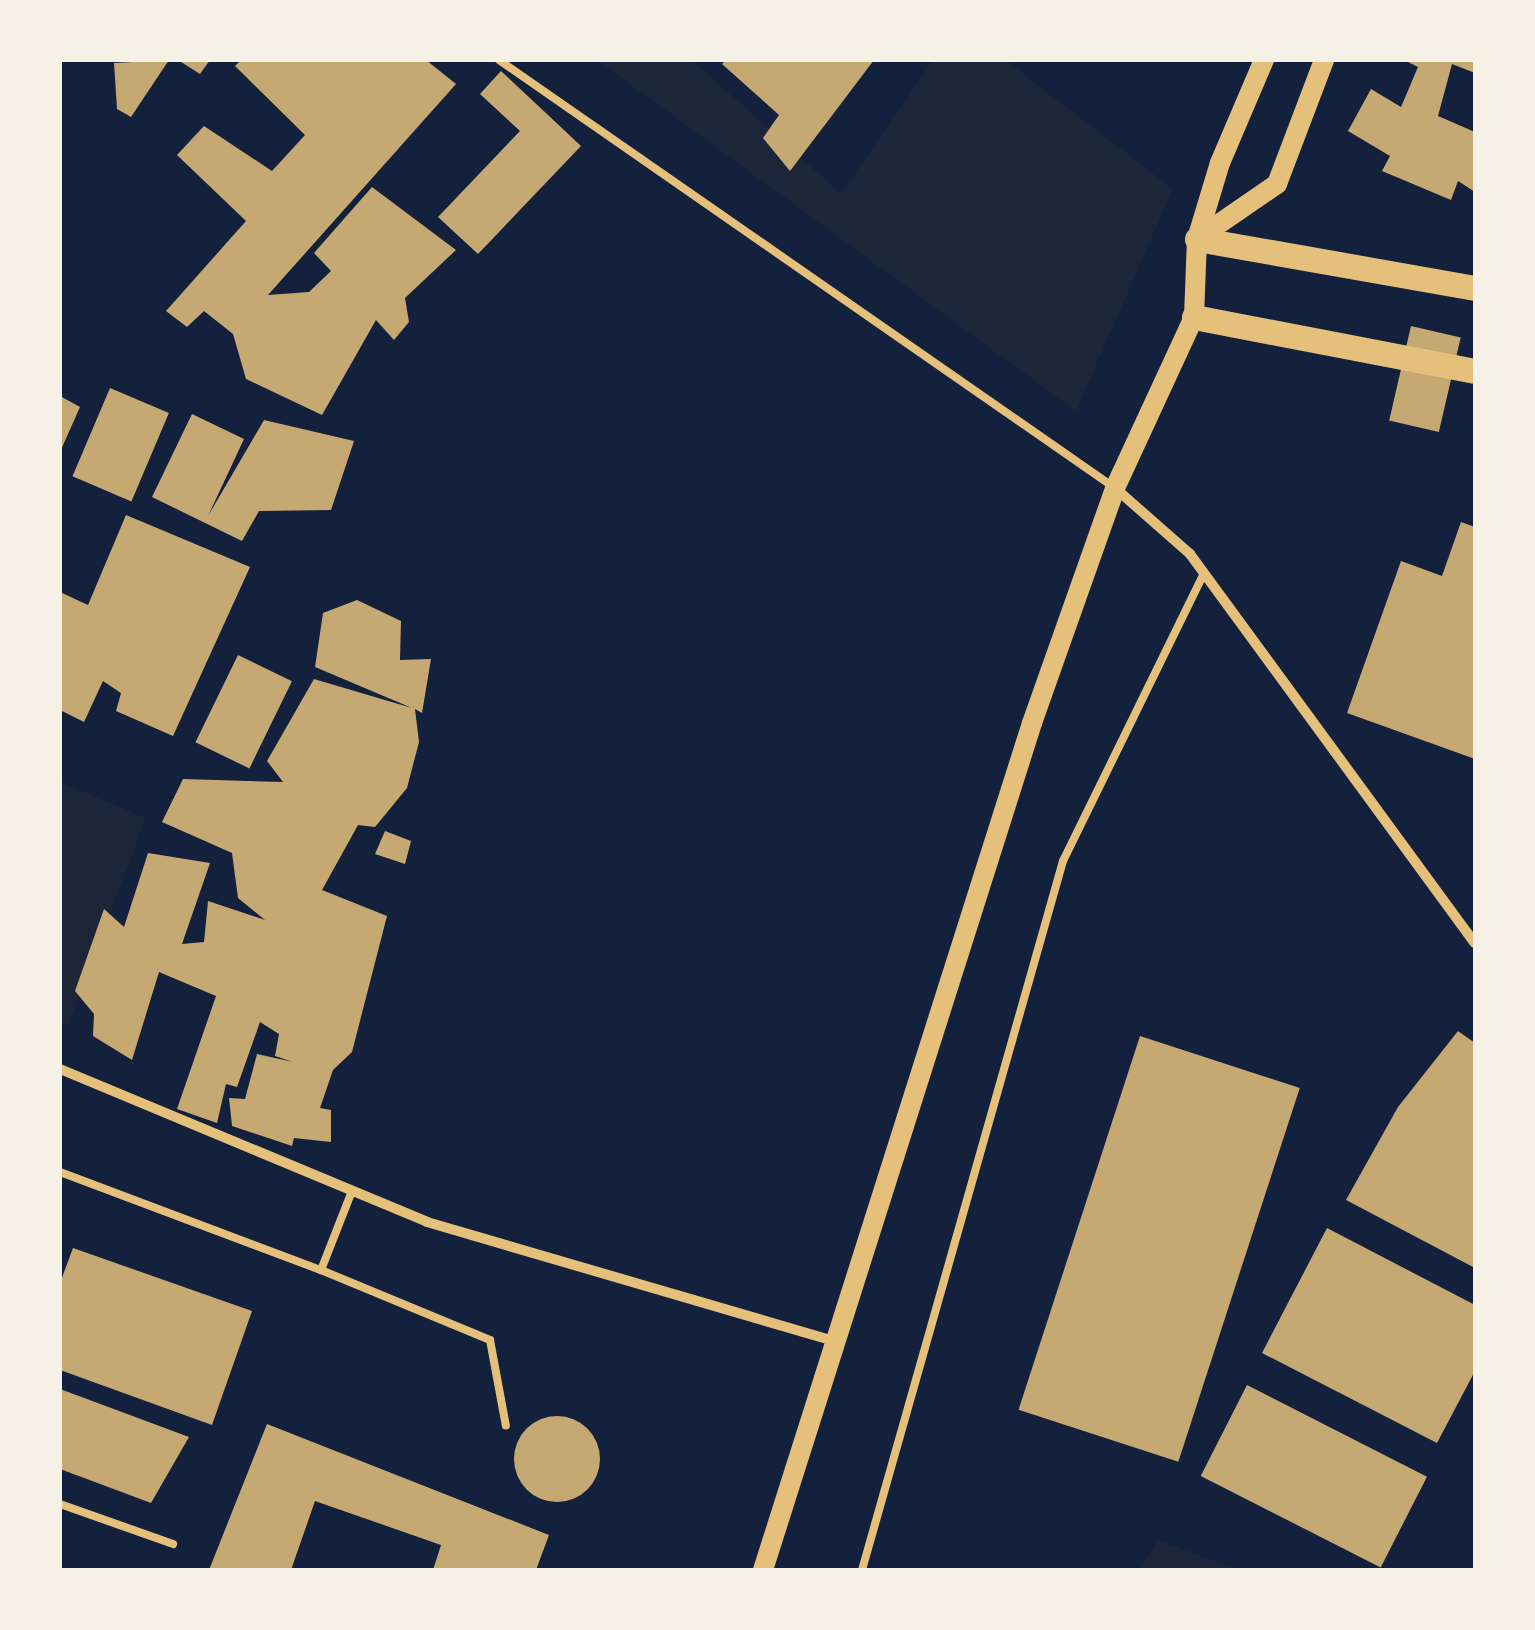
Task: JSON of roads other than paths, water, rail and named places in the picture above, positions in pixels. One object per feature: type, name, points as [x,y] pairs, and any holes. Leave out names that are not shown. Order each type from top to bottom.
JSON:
[{"type":"main road","points":[[763,1570],[1032,722],[1115,488],[1194,317],[1197,239],[1220,164],[1264,60]]},
{"type":"main road","points":[[1197,239],[1277,184],[1324,60]]},
{"type":"main road","points":[[1197,239],[1475,288]]},
{"type":"main road","points":[[1194,317],[1475,371]]},
{"type":"street","points":[[1115,488],[1204,573],[1475,943]]},
{"type":"street","points":[[60,1069],[427,1222],[834,1341]]},
{"type":"lane","points":[[498,60],[1115,488]]},
{"type":"lane","points":[[862,1570],[1064,861],[1204,573]]},
{"type":"lane","points":[[60,1172],[321,1270],[490,1340],[506,1426]]},
{"type":"lane","points":[[321,1270],[352,1191]]},
{"type":"lane","points":[[60,1504],[172,1544]]}]
